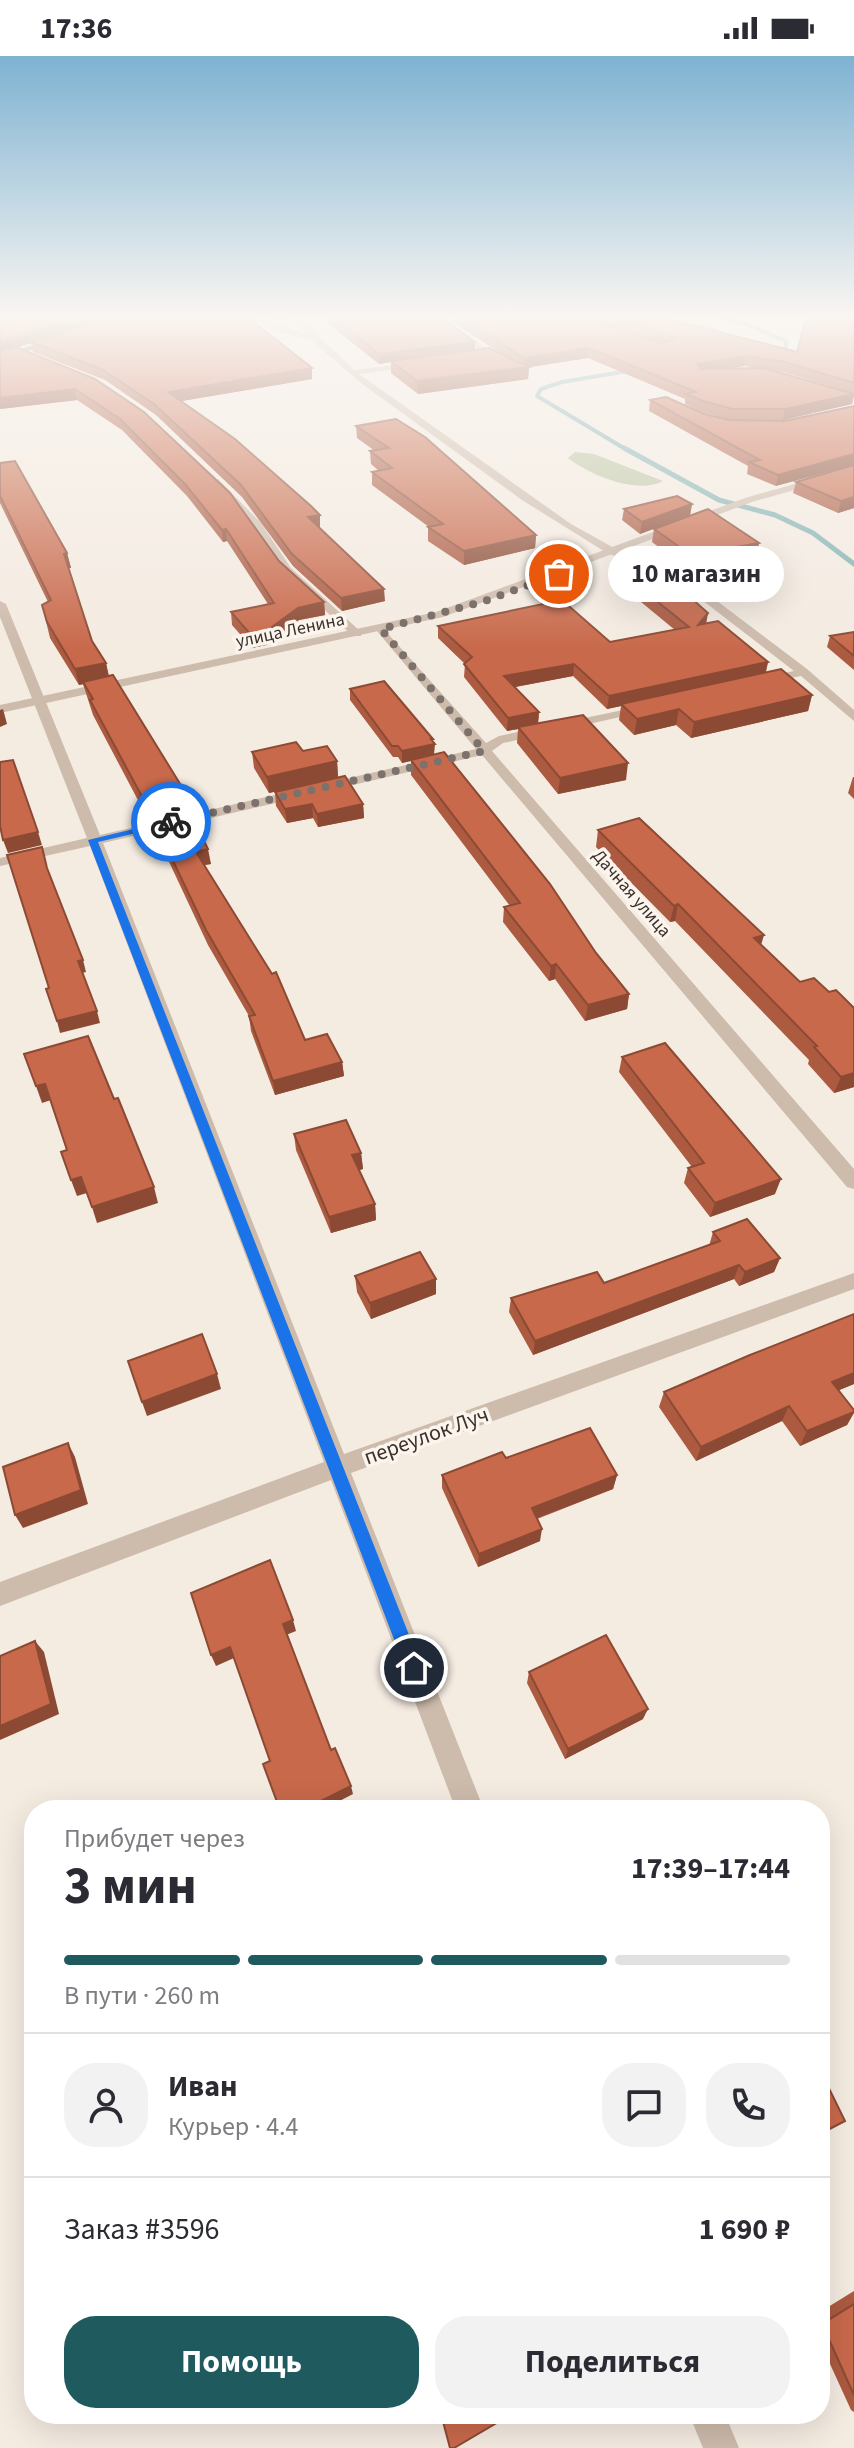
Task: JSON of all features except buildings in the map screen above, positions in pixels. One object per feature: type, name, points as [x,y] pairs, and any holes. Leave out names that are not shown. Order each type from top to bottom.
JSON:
[{"type":"street","points":[[427,426],[519,494],[614,553],[658,566],[680,578],[803,672],[854,717]]},
{"type":"street","points":[[205,470],[257,525],[287,570],[357,634]]},
{"type":"street","name":"улица Ленина","points":[[0,709],[381,629],[504,595],[728,506],[854,470]]},
{"type":"street","points":[[0,604],[41,701],[335,1468],[466,1800]]},
{"type":"street","name":"Дачная улица","points":[[381,629],[854,1182]]},
{"type":"street","points":[[743,686],[803,672]]},
{"type":"street","points":[[0,862],[484,751],[499,740],[651,706]]},
{"type":"street","name":"переулок Луч","points":[[0,1594],[335,1468],[854,1281]]},
{"type":"street","points":[[711,2424],[721,2448]]},
{"type":"green space","points":[[575,452],[594,454],[663,481],[640,486],[614,481],[588,471],[568,458]]},
{"type":"waterway","points":[[586,426],[627,450]]},
{"type":"waterway","points":[[624,448],[719,500],[775,515],[813,533],[854,564]]},
{"type":"way so far","points":[[171,822],[484,751],[381,629],[482,602],[559,574]]},
{"type":"place","name":"10 магазин","points":[[559,574]]},
{"type":"route","points":[[171,822],[93,840],[414,1668]]}]
